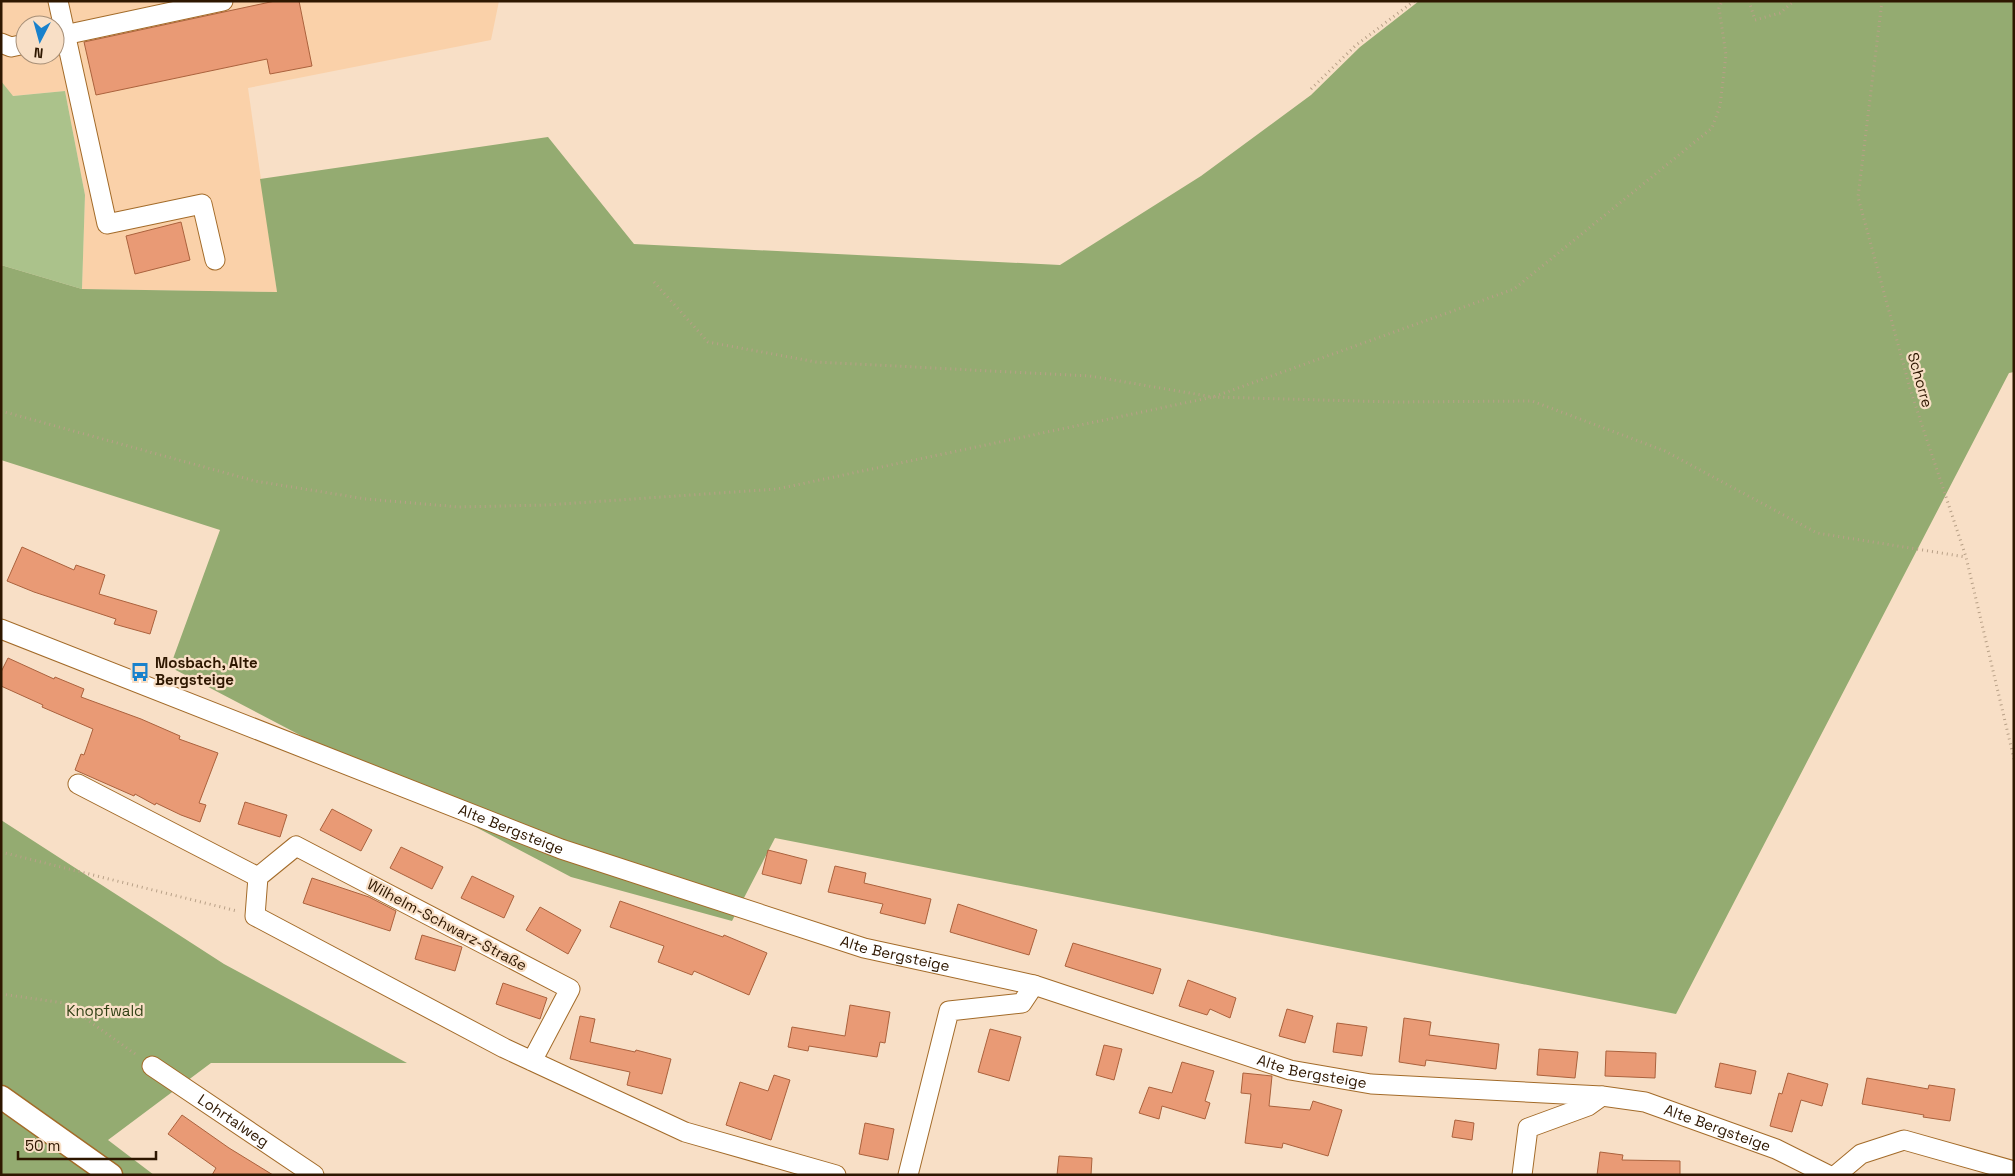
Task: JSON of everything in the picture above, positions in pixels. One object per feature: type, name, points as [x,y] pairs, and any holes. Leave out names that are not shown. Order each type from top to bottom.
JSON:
[{"type":"main road","points":[[1,1097],[111,1175]]},
{"type":"street","points":[[58,1],[59,15]]},
{"type":"street","points":[[65,35],[223,1]]},
{"type":"street","points":[[1,43],[10,47],[15,46]]},
{"type":"street","points":[[65,56],[107,224],[202,204],[214,260]]},
{"type":"street","name":"Alte Bergsteige","points":[[1,629],[561,849],[864,948],[1034,985],[1290,1070],[1371,1084],[1602,1096],[1645,1102],[1776,1149],[1828,1175]]},
{"type":"street","points":[[78,784],[258,877],[255,916],[486,1039],[685,1132],[836,1175]]},
{"type":"street","name":"Wilhelm-Schwarz-Straße","points":[[258,877],[296,846],[570,989],[532,1061]]},
{"type":"street","points":[[908,1175],[949,1011],[1022,1003],[1034,985]]},
{"type":"street","name":"Lohrtalweg","points":[[152,1066],[314,1175]]},
{"type":"street","points":[[1522,1175],[1528,1128],[1588,1106],[1602,1096]]},
{"type":"street","points":[[1836,1175],[1861,1154],[1904,1140],[2014,1171]]},
{"type":"path","points":[[1311,89],[1356,46],[1414,1]]},
{"type":"path","points":[[1,411],[254,481],[366,499],[460,508],[547,505],[777,489],[1213,397],[1514,289],[1712,128],[1720,106],[1726,55],[1719,8],[1722,1]]},
{"type":"path","points":[[1749,1],[1755,20],[1780,13],[1794,1]]},
{"type":"path","name":"Schorre","points":[[1882,1],[1858,197],[1910,392],[1966,557],[2014,758]]},
{"type":"path","points":[[654,282],[708,342],[816,362],[1090,376],[1213,397],[1394,402],[1532,402],[1665,451],[1818,533],[1966,557]]},
{"type":"path","points":[[1,852],[255,916]]},
{"type":"path","points":[[1,994],[64,1003],[152,1066]]},
{"type":"shaded area","points":[[1,1],[499,1],[491,40],[248,88],[277,292],[82,289],[85,195],[65,91],[12,96],[1,81]]},
{"type":"green space","points":[[1419,1],[2014,1],[2014,372],[2009,373],[1676,1014],[775,838],[732,921],[571,877],[170,667],[220,530],[1,460],[1,265],[82,289],[277,292],[260,179],[548,137],[634,244],[1060,265],[1201,176],[1311,95],[1360,47]]},
{"type":"green space","points":[[1,81],[13,96],[65,91],[85,195],[82,289],[1,265]]},
{"type":"green space","name":"Knopfwald","points":[[1,820],[224,964],[407,1063],[211,1063],[108,1140],[154,1175],[1,1175]]},
{"type":"building","points":[[275,1],[299,1],[312,66],[270,74],[267,59],[96,95],[84,42]]},
{"type":"building","points":[[181,222],[190,260],[135,274],[126,236]]},
{"type":"building","points":[[22,547],[74,570],[76,565],[105,575],[99,594],[157,611],[150,634],[114,624],[116,619],[7,581]]},
{"type":"building","points":[[8,658],[54,679],[55,677],[84,689],[81,697],[141,719],[180,736],[179,739],[218,753],[199,803],[206,805],[200,822],[156,803],[155,805],[135,794],[134,796],[75,770],[81,754],[84,755],[93,729],[42,707],[43,705],[1,686],[1,672]]},
{"type":"building","points":[[245,802],[287,815],[280,837],[238,824]]},
{"type":"building","points":[[332,809],[372,830],[361,851],[320,830]]},
{"type":"building","points":[[401,847],[443,867],[432,889],[390,868]]},
{"type":"building","points":[[768,850],[807,860],[801,884],[762,874]]},
{"type":"building","points":[[835,866],[866,873],[864,883],[931,899],[925,924],[880,913],[883,904],[828,892]]},
{"type":"building","points":[[472,876],[514,896],[504,918],[461,898]]},
{"type":"building","points":[[312,878],[369,897],[396,911],[390,931],[303,903]]},
{"type":"building","points":[[620,901],[723,937],[724,935],[767,953],[749,995],[694,971],[692,975],[658,962],[664,946],[610,927]]},
{"type":"building","points":[[958,904],[1037,930],[1029,955],[950,932]]},
{"type":"building","points":[[540,907],[581,930],[568,954],[526,930]]},
{"type":"building","points":[[422,935],[462,947],[455,971],[415,959]]},
{"type":"building","points":[[1073,943],[1161,969],[1153,994],[1065,966]]},
{"type":"building","points":[[1188,980],[1236,998],[1230,1018],[1210,1009],[1207,1015],[1179,1006]]},
{"type":"building","points":[[503,983],[547,998],[540,1019],[496,1004]]},
{"type":"building","points":[[850,1005],[890,1012],[885,1043],[880,1042],[877,1057],[809,1046],[808,1051],[788,1047],[792,1027],[845,1036]]},
{"type":"building","points":[[1287,1009],[1313,1016],[1305,1043],[1279,1036]]},
{"type":"building","points":[[580,1016],[595,1019],[590,1042],[635,1052],[636,1050],[671,1059],[662,1094],[627,1085],[630,1072],[570,1059]]},
{"type":"building","points":[[1404,1018],[1431,1022],[1429,1035],[1499,1044],[1496,1069],[1426,1060],[1425,1066],[1399,1062]]},
{"type":"building","points":[[1337,1023],[1367,1027],[1362,1056],[1333,1052]]},
{"type":"building","points":[[990,1029],[1021,1037],[1009,1081],[978,1072]]},
{"type":"building","points":[[1104,1045],[1122,1049],[1114,1080],[1096,1075]]},
{"type":"building","points":[[1539,1049],[1578,1052],[1575,1078],[1537,1075]]},
{"type":"building","points":[[1606,1051],[1656,1053],[1655,1078],[1605,1076]]},
{"type":"building","points":[[1182,1062],[1214,1071],[1205,1101],[1210,1103],[1205,1119],[1162,1106],[1159,1119],[1139,1113],[1149,1087],[1172,1093]]},
{"type":"building","points":[[1720,1063],[1756,1071],[1751,1094],[1715,1087]]},
{"type":"building","points":[[1243,1073],[1272,1076],[1269,1106],[1310,1110],[1313,1101],[1342,1110],[1328,1156],[1283,1143],[1282,1148],[1245,1143],[1251,1094],[1241,1093]]},
{"type":"building","points":[[1788,1073],[1828,1084],[1822,1106],[1801,1100],[1792,1132],[1770,1126],[1779,1093],[1782,1094]]},
{"type":"building","points":[[774,1075],[790,1080],[771,1140],[726,1125],[740,1082],[768,1091]]},
{"type":"building","points":[[1867,1078],[1928,1089],[1929,1085],[1955,1089],[1950,1121],[1862,1104]]},
{"type":"building","points":[[182,1115],[229,1148],[273,1175],[212,1175],[216,1168],[168,1134]]},
{"type":"building","points":[[1455,1120],[1474,1123],[1472,1140],[1452,1137]]},
{"type":"building","points":[[865,1123],[894,1129],[888,1160],[859,1154]]},
{"type":"building","points":[[1600,1152],[1623,1155],[1622,1160],[1680,1161],[1680,1175],[1597,1175]]},
{"type":"building","points":[[1059,1156],[1092,1158],[1091,1175],[1057,1175]]},
{"type":"place","name":"Mosbach, Alte Bergsteige","points":[[140,672]]}]
